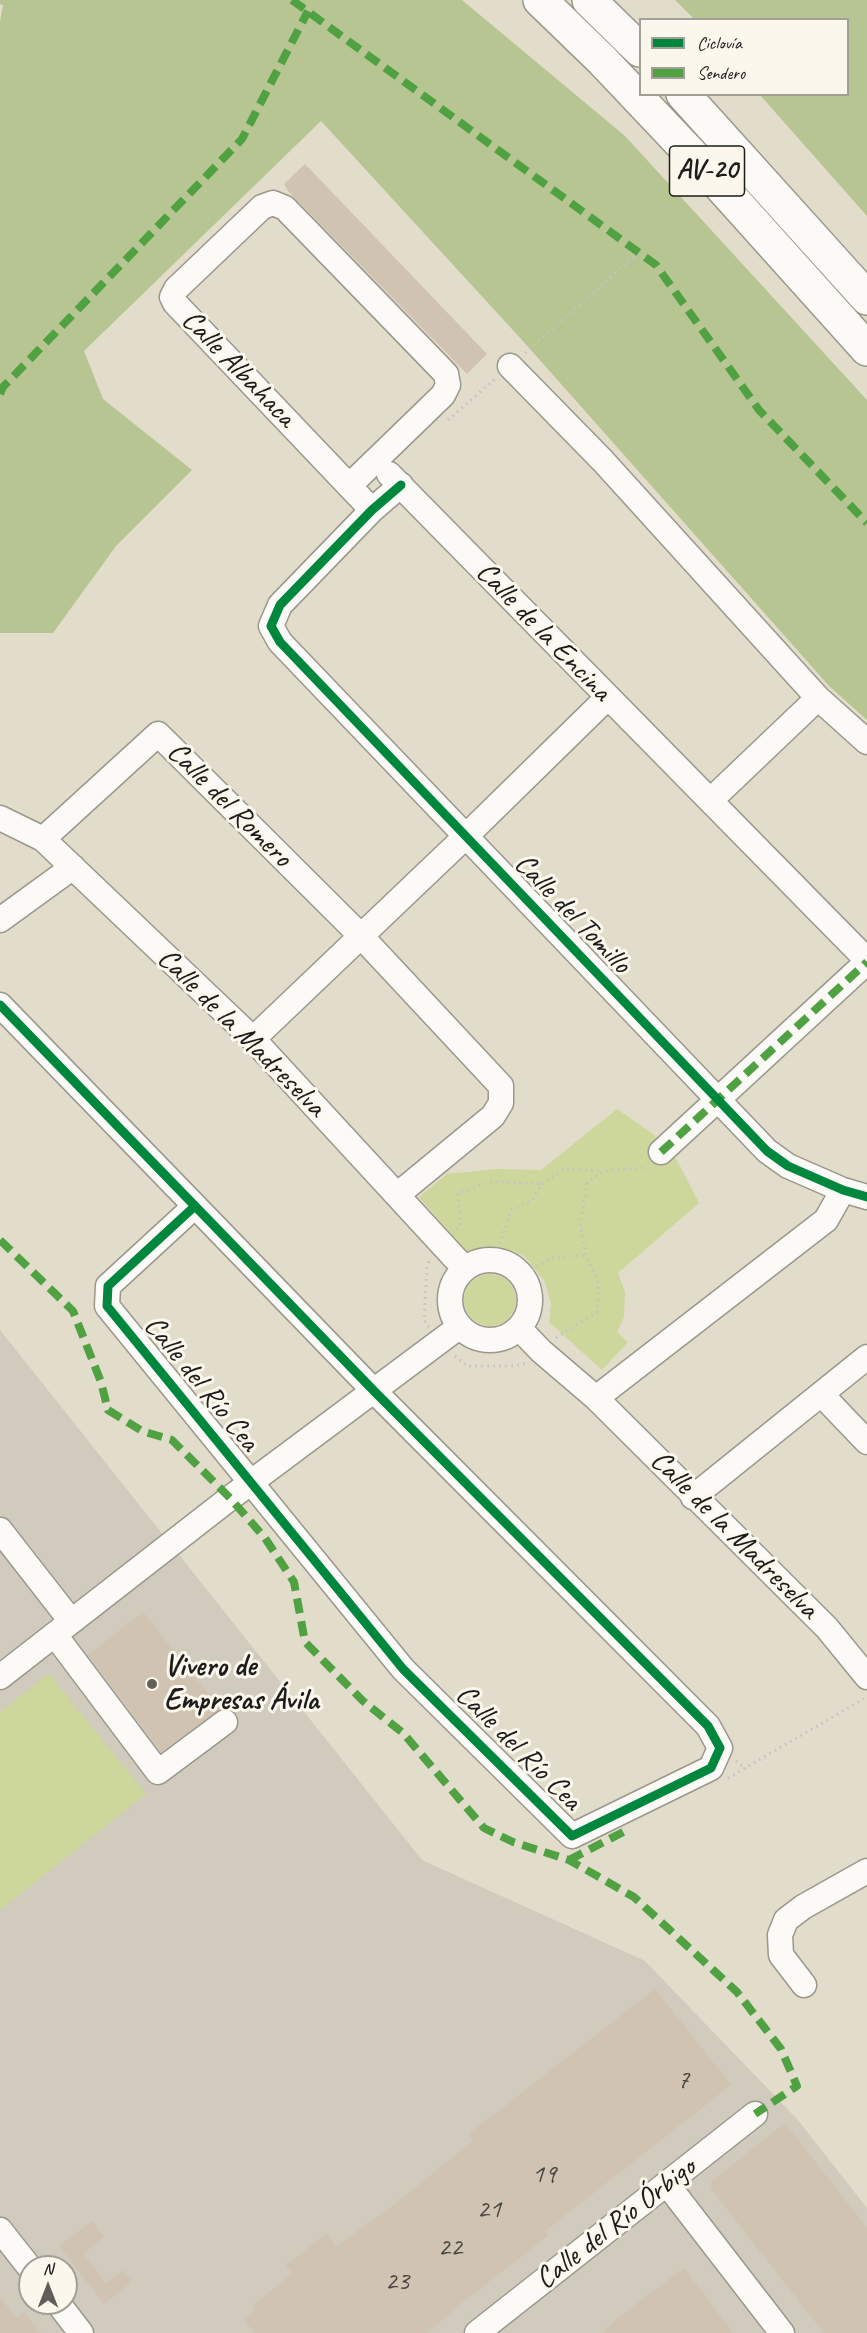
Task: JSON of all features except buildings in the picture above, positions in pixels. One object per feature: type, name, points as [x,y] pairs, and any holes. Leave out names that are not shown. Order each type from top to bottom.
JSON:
[{"type":"highway","name":"AV-20","points":[[540,0],[602,60],[700,163],[867,349]]},
{"type":"highway","points":[[589,0],[639,49]]},
{"type":"highway","name":"AV-20","points":[[685,96],[867,298]]},
{"type":"street","name":"Calle Albahaca","points":[[372,510],[174,303],[172,297],[176,290],[262,207],[273,203],[285,208],[446,374],[448,385],[442,395],[378,461]]},
{"type":"street","points":[[510,366],[603,461],[818,698],[867,742]]},
{"type":"street","points":[[350,486],[378,461]]},
{"type":"street","name":"Calle de la Encina","points":[[378,461],[607,698],[712,799],[867,961]]},
{"type":"street","points":[[372,510],[401,485]]},
{"type":"street","name":"Calle del Tomillo","points":[[372,510],[280,605],[271,626],[280,642],[767,1151],[789,1166],[843,1190],[867,1197]]},
{"type":"street","points":[[253,1038],[465,837],[607,698]]},
{"type":"street","points":[[712,799],[818,698]]},
{"type":"street","name":"Calle del Romero","points":[[43,839],[158,734],[360,935],[501,1086],[501,1103],[493,1116],[397,1195]]},
{"type":"street","name":"Calle de la Madreselva","points":[[0,818],[43,839],[253,1038],[465,1269]]},
{"type":"street","points":[[0,920],[73,867]]},
{"type":"street","points":[[661,1152],[719,1101],[867,961]]},
{"type":"street","name":"Calle del Río Cea","points":[[0,1005],[195,1206],[375,1392],[708,1726],[720,1748],[711,1768],[572,1836],[403,1669],[107,1306],[108,1286],[195,1206]]},
{"type":"street","points":[[596,1398],[826,1220],[843,1190]]},
{"type":"street","points":[[494,1261],[505,1263],[522,1277],[528,1289],[530,1303],[527,1316],[519,1328],[509,1336],[496,1340],[482,1340],[459,1327],[452,1316],[449,1303],[456,1278],[465,1269],[474,1264],[494,1261]]},
{"type":"street","name":"Calle del Río Cea","points":[[0,1677],[250,1484],[459,1327]]},
{"type":"street","name":"Calle de la Madreselva","points":[[519,1328],[596,1398],[827,1628],[867,1677]]},
{"type":"street","points":[[693,1497],[867,1357]]},
{"type":"street","points":[[821,1394],[867,1442]]},
{"type":"street","points":[[0,1530],[158,1772],[225,1722]]},
{"type":"street","points":[[804,1985],[781,1955],[780,1935],[786,1920],[802,1907],[867,1871]]},
{"type":"street","name":"Calle del Río Órbigo","points":[[477,2333],[755,2114]]},
{"type":"street","points":[[667,2184],[782,2333]]},
{"type":"street","points":[[0,2230],[20,2255]]},
{"type":"street","points":[[67,2315],[81,2333]]},
{"type":"path","points":[[494,1261],[511,1210],[531,1201],[542,1184],[563,1169],[603,1171],[642,1168],[661,1152]]},
{"type":"path","points":[[574,1327],[597,1312],[598,1283],[586,1255],[580,1224],[587,1184],[603,1171]]},
{"type":"path","points":[[522,1277],[551,1258],[586,1255]]},
{"type":"path","points":[[725,1780],[867,1697]]},
{"type":"shaded area","points":[[0,1330],[422,1860],[645,1961],[797,2119],[867,2208],[867,2333],[0,2333]]},
{"type":"green space","points":[[0,0],[462,0],[625,136],[867,400],[867,720],[830,687],[522,340],[321,121],[84,351],[103,399],[192,470],[116,546],[53,633],[0,633],[0,21],[3,5],[0,4]]},
{"type":"green space","points":[[675,0],[867,0],[867,216],[761,96],[849,96],[849,18],[693,18]]},
{"type":"green space","points":[[617,1109],[653,1134],[678,1162],[699,1203],[618,1273],[625,1292],[624,1317],[617,1332],[628,1342],[602,1370],[549,1322],[551,1304],[545,1282],[525,1257],[514,1251],[469,1254],[419,1197],[447,1174],[497,1169],[541,1170]]},
{"type":"green space","points":[[485,1274],[495,1274],[509,1281],[516,1300],[509,1319],[495,1326],[485,1326],[475,1322],[468,1315],[464,1305],[464,1295],[468,1285],[475,1278]]},
{"type":"green space","points":[[49,1674],[146,1794],[0,1910],[0,1712]]},
{"type":"marked path","points":[[292,0],[656,265],[759,410],[867,523]]},
{"type":"marked path","points":[[0,394],[3,387],[242,139],[308,11]]},
{"type":"marked path","points":[[661,1152],[867,962]]},
{"type":"marked path","points":[[0,1240],[73,1311],[101,1382],[108,1410],[142,1431],[172,1440],[230,1498],[265,1538],[294,1582],[305,1642],[363,1701],[403,1733],[484,1828],[513,1842],[569,1860],[634,1897],[737,1992],[781,2049],[797,2086],[755,2114]]},
{"type":"marked path","points":[[569,1860],[629,1829]]},
{"type":"cycle path","points":[[401,485],[372,510],[280,605],[271,626],[280,642],[767,1151],[788,1166],[843,1190],[867,1197]]},
{"type":"cycle path","points":[[0,1005],[195,1206],[375,1392],[708,1726],[720,1748],[711,1768],[572,1836],[403,1669],[107,1306],[108,1286],[195,1206]]},
{"type":"place","name":"Vivero de Empresas Ávila","points":[[152,1684]]}]
